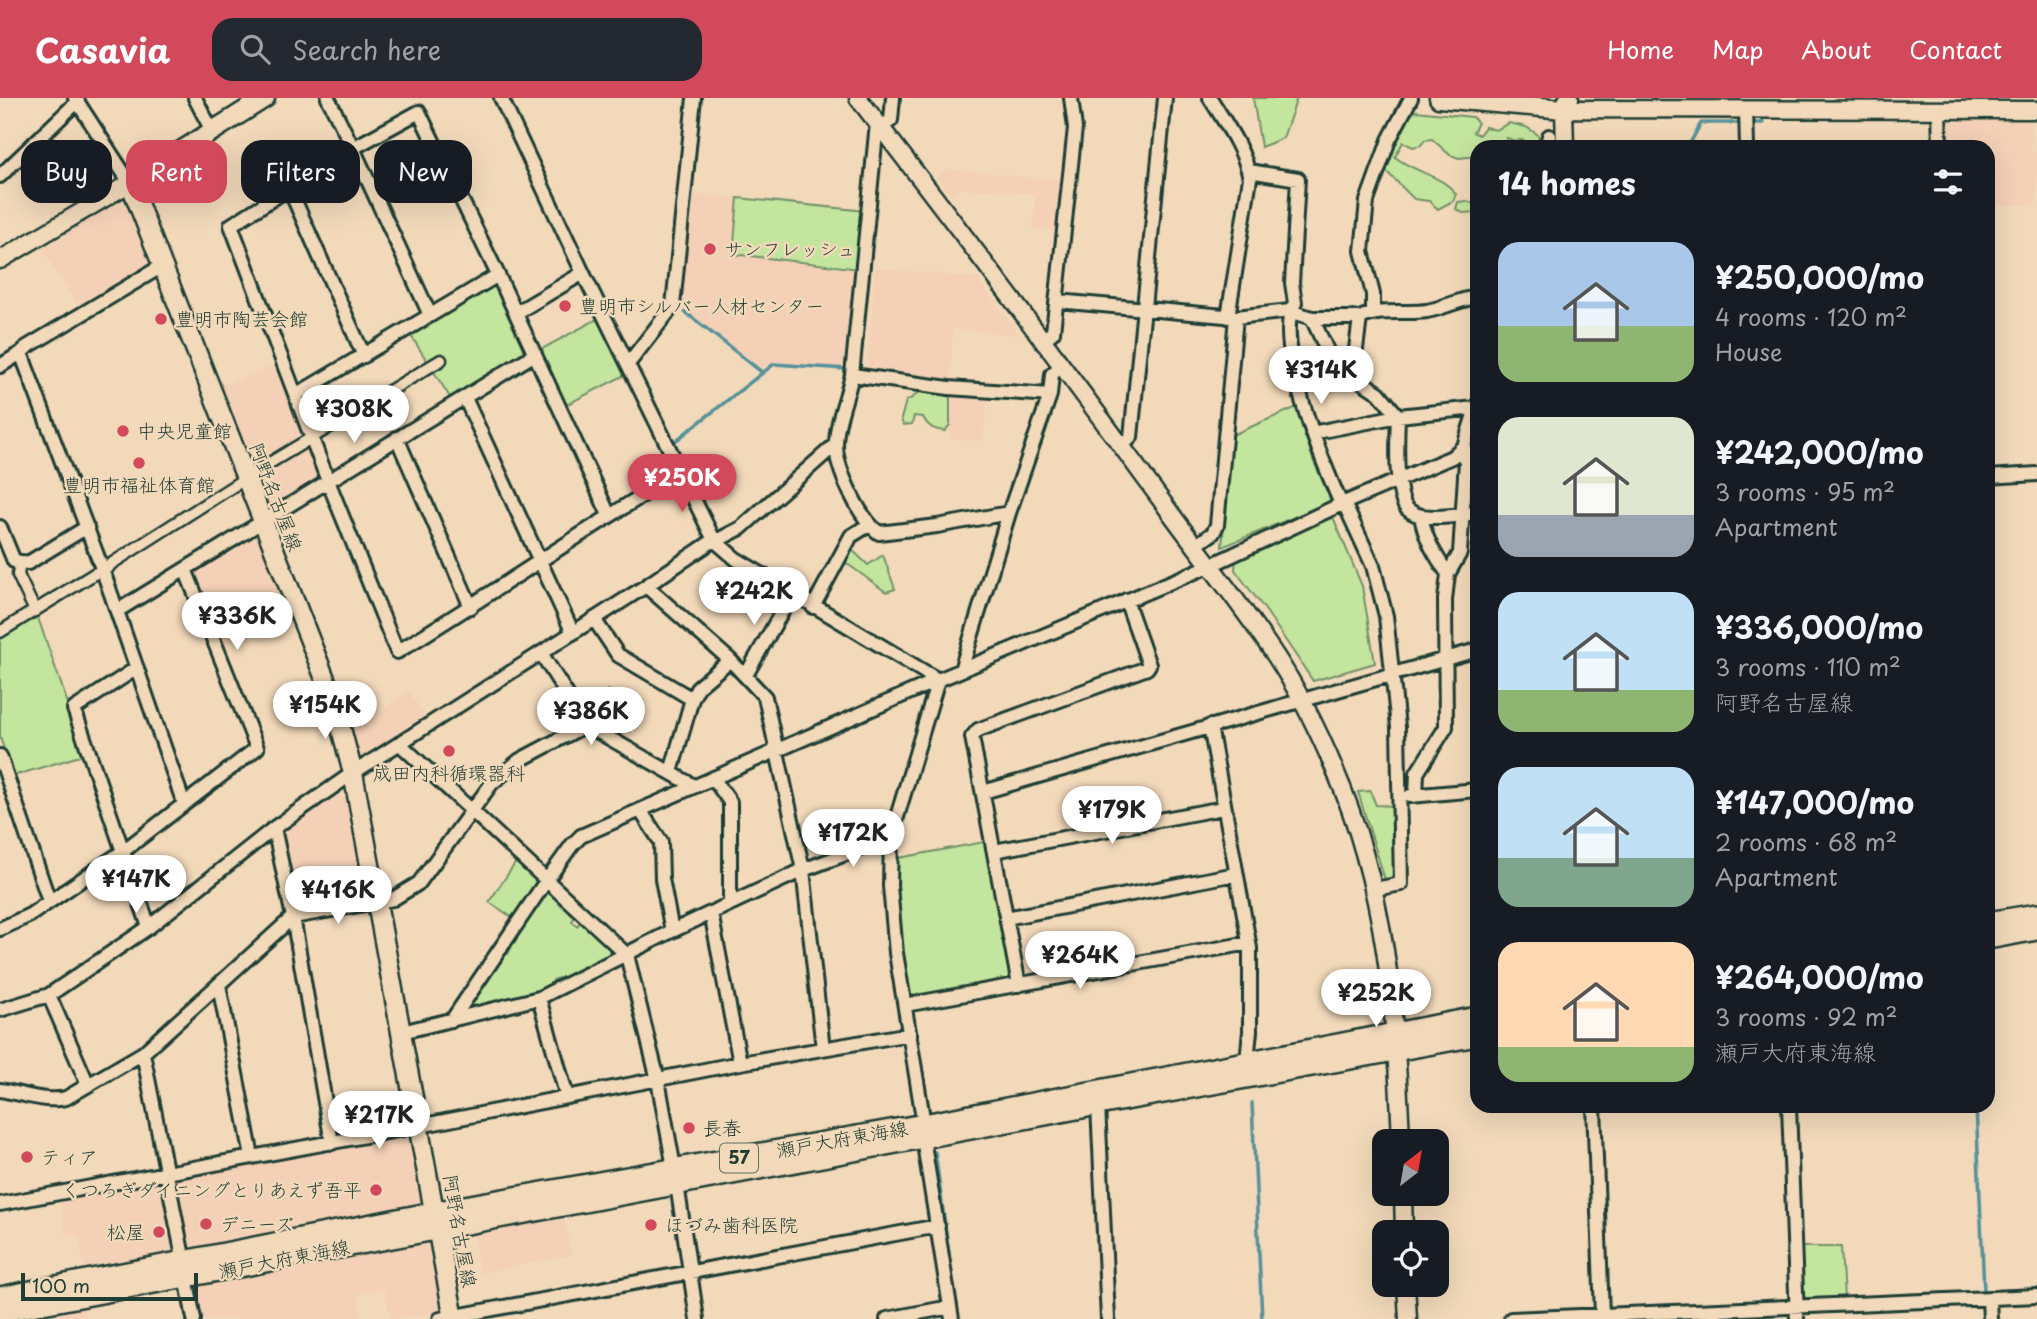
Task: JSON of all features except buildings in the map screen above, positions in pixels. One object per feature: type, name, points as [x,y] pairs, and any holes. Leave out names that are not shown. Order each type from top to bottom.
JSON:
[{"type":"main road","points":[[198,140],[265,98]]},
{"type":"main road","points":[[1439,98],[1566,104]]},
{"type":"main road","name":"阿野名古屋線","points":[[138,203],[333,699],[353,773],[378,902],[437,1221],[449,1318]]},
{"type":"main road","points":[[1995,921],[2037,914]]},
{"type":"main road","points":[[1995,938],[2037,930]]},
{"type":"main road","name":"瀬戸大府東海線","points":[[923,1131],[1098,1105],[1395,1042],[1470,1019]]},
{"type":"main road","name":"瀬戸大府東海線","points":[[0,1312],[185,1270],[923,1131],[1247,1061],[1395,1042],[1470,1037]]},
{"type":"main road","name":"瀬戸大府東海線","points":[[0,1297],[185,1270]]},
{"type":"street","points":[[195,98],[212,131]]},
{"type":"street","points":[[328,98],[349,140]]},
{"type":"street","points":[[501,98],[679,472],[715,540],[736,559],[938,680]]},
{"type":"street","points":[[628,364],[673,306],[694,98]]},
{"type":"street","points":[[858,98],[1122,446],[1276,657],[1302,701],[1335,769],[1375,889],[1391,986],[1400,1129]]},
{"type":"street","points":[[879,125],[891,120],[893,98]]},
{"type":"street","points":[[1042,341],[1053,332],[1057,300],[1075,128],[1071,98]]},
{"type":"street","points":[[1122,446],[1131,437],[1165,98]]},
{"type":"street","points":[[1195,546],[1213,533],[1217,525],[1232,317],[1250,178],[1237,142],[1210,98]]},
{"type":"street","points":[[1373,312],[1373,294],[1362,251],[1367,201],[1389,139],[1411,98]]},
{"type":"street","points":[[0,176],[77,100],[126,177]]},
{"type":"street","points":[[1565,140],[1566,104],[1746,108],[1841,103],[1939,109],[1975,104],[2037,110]]},
{"type":"street","points":[[1746,108],[1747,140]]},
{"type":"street","points":[[1939,109],[1940,140]]},
{"type":"street","points":[[360,144],[419,112],[609,515]]},
{"type":"street","points":[[879,125],[852,375],[836,444],[849,492],[869,525],[879,533],[1009,513]]},
{"type":"street","points":[[360,163],[430,315]]},
{"type":"street","points":[[1249,171],[1298,179],[1292,283],[1295,303],[1290,311],[1292,356],[1311,433],[1373,566],[1386,616],[1398,727],[1401,884],[1375,889]]},
{"type":"street","points":[[0,259],[126,185]]},
{"type":"street","points":[[268,203],[231,225],[328,481],[397,652],[679,472]]},
{"type":"street","points":[[296,203],[364,356]]},
{"type":"street","points":[[0,366],[162,266]]},
{"type":"street","points":[[516,313],[583,273]]},
{"type":"street","points":[[296,395],[498,275]]},
{"type":"street","points":[[1057,300],[1232,317],[1290,311],[1312,318],[1360,318],[1373,312],[1430,310],[1470,299]]},
{"type":"street","points":[[1312,318],[1331,359],[1349,368]]},
{"type":"street","points":[[1360,318],[1350,374],[1379,393],[1398,416],[1399,481],[1404,506],[1421,516],[1470,514]]},
{"type":"street","points":[[21,353],[103,570],[184,804]]},
{"type":"street","points":[[117,611],[535,354]]},
{"type":"street","points":[[253,473],[441,360]]},
{"type":"street","points":[[961,670],[1009,513],[1050,396],[1052,374],[1061,366]]},
{"type":"street","points":[[852,375],[949,388],[1050,396]]},
{"type":"street","points":[[465,398],[573,633]]},
{"type":"street","points":[[1311,433],[1398,416],[1470,408]]},
{"type":"street","points":[[452,1020],[546,881],[581,836],[961,670],[1209,566],[1342,503],[1452,457],[1460,451],[1470,433]]},
{"type":"street","points":[[397,438],[471,607]]},
{"type":"street","points":[[0,1010],[49,995],[149,927],[274,828],[353,773],[715,540],[741,528],[836,444]]},
{"type":"street","points":[[1460,451],[1470,453]]},
{"type":"street","points":[[1416,795],[1417,773],[1446,727],[1446,600],[1448,574],[1460,553],[1466,461],[1460,451]]},
{"type":"street","points":[[1995,477],[2037,474]]},
{"type":"street","points":[[0,631],[103,570],[237,483]]},
{"type":"street","points":[[1421,516],[1432,551],[1448,574]]},
{"type":"street","points":[[813,607],[850,536],[869,525]]},
{"type":"street","points":[[0,527],[14,561],[27,563],[87,527]]},
{"type":"street","points":[[20,563],[18,575],[35,611]]},
{"type":"street","points":[[0,929],[30,915],[122,852],[257,748],[185,569]]},
{"type":"street","points":[[646,586],[730,660],[765,696],[803,870],[823,1049]]},
{"type":"street","points":[[746,675],[792,594]]},
{"type":"street","points":[[1019,985],[972,737],[978,730],[1147,668],[1149,665],[1126,600]]},
{"type":"street","points":[[594,619],[618,655],[692,699]]},
{"type":"street","points":[[983,792],[1470,652]]},
{"type":"street","points":[[541,653],[586,725],[694,786]]},
{"type":"street","points":[[671,772],[698,687],[730,660]]},
{"type":"street","points":[[137,668],[74,709],[149,927]]},
{"type":"street","points":[[887,1319],[951,1313],[896,953],[890,886],[891,838],[938,680]]},
{"type":"street","points":[[0,1090],[54,1101],[66,1098],[144,1054],[293,917],[393,899],[419,883],[492,783],[520,760],[586,725]]},
{"type":"street","points":[[1210,726],[1249,943],[1250,1031],[1247,1061]]},
{"type":"street","points":[[400,744],[627,955],[658,1080],[676,1177],[697,1319]]},
{"type":"street","points":[[0,756],[49,901]]},
{"type":"street","points":[[713,778],[730,802],[730,904]]},
{"type":"street","points":[[1399,797],[1470,791]]},
{"type":"street","points":[[994,851],[1223,808]]},
{"type":"street","points":[[640,810],[661,842],[662,879],[672,931]]},
{"type":"street","points":[[274,828],[293,917],[332,1143]]},
{"type":"street","points":[[401,1032],[539,998],[672,931],[803,870],[891,838]]},
{"type":"street","points":[[1006,918],[1236,874]]},
{"type":"street","points":[[711,913],[740,1063]]},
{"type":"street","points":[[905,1005],[1249,943]]},
{"type":"street","points":[[219,985],[252,1157]]},
{"type":"street","points":[[49,995],[88,1085]]},
{"type":"street","points":[[539,998],[567,1097]]},
{"type":"street","points":[[0,1204],[332,1143],[740,1063],[910,1034]]},
{"type":"street","points":[[144,1054],[194,1319]]},
{"type":"street","points":[[1098,1105],[1108,1319]]},
{"type":"street","points":[[1594,1113],[1602,1315]]},
{"type":"street","points":[[1789,1113],[1797,1313]]},
{"type":"street","points":[[449,1318],[938,1226]]},
{"type":"street","points":[[1511,1319],[1797,1313],[2037,1296]]},
{"type":"street","points":[[1407,1297],[1408,1319]]},
{"type":"street","points":[[1989,1298],[1990,1319]]},
{"type":"shaded area","points":[[1942,119],[2030,119],[2031,151],[2037,152],[2037,204],[1995,206],[1995,140],[1943,140]]},
{"type":"shaded area","points":[[947,169],[1064,181],[1060,231],[1033,229],[1036,194],[960,188],[951,195],[937,177]]},
{"type":"shaded area","points":[[690,194],[738,198],[733,254],[860,269],[850,368],[774,363],[763,371],[680,309]]},
{"type":"shaded area","points":[[115,204],[128,209],[149,263],[80,309],[42,249]]},
{"type":"shaded area","points":[[875,268],[977,278],[1019,335],[953,329],[950,382],[867,375]]},
{"type":"shaded area","points":[[277,365],[304,434],[303,439],[252,468],[221,386]]},
{"type":"shaded area","points":[[954,392],[988,395],[983,441],[950,438]]},
{"type":"shaded area","points":[[307,449],[310,450],[319,471],[316,480],[275,506],[266,503],[258,484],[281,470],[279,466]]},
{"type":"shaded area","points":[[250,537],[259,541],[279,595],[245,609],[255,634],[222,647],[193,576],[196,571]]},
{"type":"shaded area","points":[[409,692],[428,720],[367,758],[360,755],[353,729]]},
{"type":"shaded area","points":[[339,795],[348,799],[365,896],[362,901],[300,911],[294,907],[283,830]]},
{"type":"shaded area","points":[[406,1136],[410,1138],[422,1198],[417,1206],[186,1249],[174,1183],[177,1180]]},
{"type":"shaded area","points":[[160,1183],[163,1185],[176,1251],[85,1268],[78,1233],[66,1235],[60,1201]]},
{"type":"shaded area","points":[[564,1218],[571,1255],[480,1273],[473,1235]]},
{"type":"shaded area","points":[[424,1244],[431,1249],[443,1310],[441,1312],[391,1319],[384,1288],[357,1294],[362,1319],[197,1319],[191,1288]]},
{"type":"shaded area","points":[[84,1308],[86,1319],[26,1319],[36,1317]]},
{"type":"green space","points":[[1253,98],[1297,98],[1283,138],[1261,147]]},
{"type":"green space","points":[[1416,111],[1472,117],[1478,123],[1473,132],[1479,135],[1485,127],[1496,130],[1509,123],[1526,127],[1537,134],[1540,140],[1470,140],[1470,157],[1459,158],[1450,155],[1432,139],[1413,147],[1403,142],[1395,157],[1443,182],[1456,194],[1453,201],[1438,209],[1429,201],[1414,199],[1385,170],[1395,138]]},
{"type":"green space","points":[[738,198],[866,211],[860,269],[733,254]]},
{"type":"green space","points":[[1458,202],[1470,202],[1470,212],[1463,213],[1456,209]]},
{"type":"green space","points":[[489,284],[495,287],[524,349],[522,356],[451,399],[410,334]]},
{"type":"green space","points":[[599,318],[627,374],[566,405],[540,350]]},
{"type":"green space","points":[[928,388],[950,397],[950,425],[945,431],[932,427],[923,417],[914,416],[912,424],[903,425],[901,419],[906,401]]},
{"type":"green space","points":[[1297,407],[1313,460],[1333,501],[1222,547],[1232,435]]},
{"type":"green space","points":[[1333,517],[1362,586],[1375,663],[1313,681],[1235,570],[1236,558]]},
{"type":"green space","points":[[848,546],[868,565],[883,555],[895,589],[886,592],[842,560]]},
{"type":"green space","points":[[37,615],[83,755],[13,776],[0,737],[0,638]]},
{"type":"green space","points":[[608,690],[633,705],[615,735],[590,721],[581,708]]},
{"type":"green space","points":[[1370,791],[1376,805],[1395,806],[1397,880],[1386,883],[1358,792]]},
{"type":"green space","points":[[984,842],[989,845],[1013,975],[1010,980],[913,998],[908,995],[898,923],[895,883],[899,858]]},
{"type":"green space","points":[[516,862],[537,880],[537,886],[515,919],[489,902]]},
{"type":"green space","points":[[545,893],[552,893],[576,915],[572,921],[577,926],[582,920],[610,947],[608,958],[560,983],[558,978],[553,980],[555,986],[539,993],[472,1008],[467,1002],[503,951],[508,954],[511,948],[507,946]]},
{"type":"green space","points":[[1799,1247],[1841,1247],[1844,1299],[1805,1300],[1801,1296]]},
{"type":"waterway","points":[[1753,123],[1763,123],[1762,120]]},
{"type":"waterway","points":[[1692,140],[1701,123],[1739,123]]},
{"type":"waterway","points":[[870,253],[880,154]]},
{"type":"waterway","points":[[685,312],[763,373]]},
{"type":"waterway","points":[[674,442],[774,364],[846,369]]},
{"type":"waterway","points":[[905,1049],[916,1110]]},
{"type":"waterway","points":[[1252,1103],[1262,1319]]},
{"type":"waterway","points":[[1976,1113],[1984,1290]]},
{"type":"waterway","points":[[935,1152],[954,1291]]},
{"type":"waterway","points":[[937,1266],[942,1300]]},
{"type":"place","name":"サンフレッシュ","points":[[710,249]]},
{"type":"place","name":"豊明市シルバー人材センター","points":[[565,306]]},
{"type":"place","name":"豊明市陶芸会館","points":[[161,319]]},
{"type":"place","name":"中央児童館","points":[[123,431]]},
{"type":"place","name":"豊明市福祉体育館","points":[[139,463]]},
{"type":"place","name":"成田内科循環器科","points":[[449,751]]},
{"type":"place","name":"長春","points":[[689,1128]]},
{"type":"place","name":"ティア","points":[[27,1157]]},
{"type":"place","name":"くつろぎダイニングとりあえず吾平","points":[[376,1190]]},
{"type":"place","name":"デニーズ","points":[[206,1224]]},
{"type":"place","name":"ほづみ歯科医院","points":[[651,1225]]},
{"type":"place","name":"松屋","points":[[159,1232]]}]
